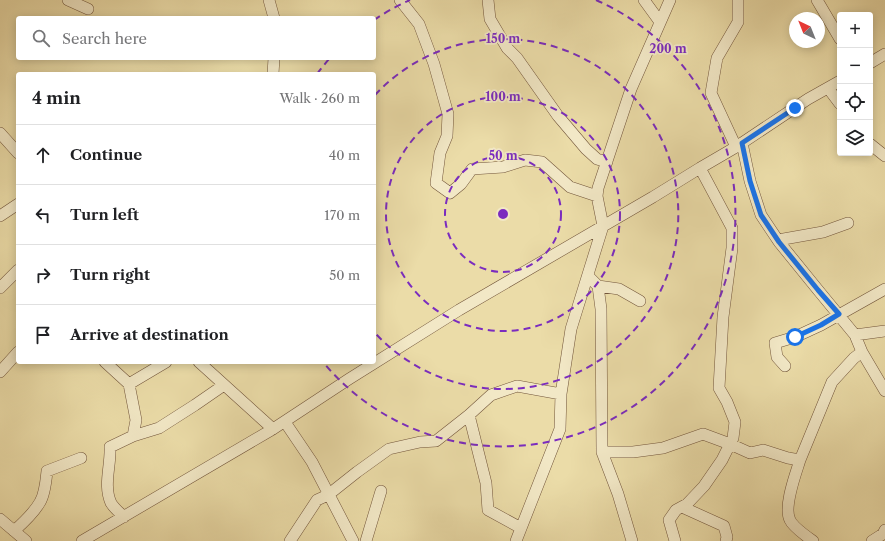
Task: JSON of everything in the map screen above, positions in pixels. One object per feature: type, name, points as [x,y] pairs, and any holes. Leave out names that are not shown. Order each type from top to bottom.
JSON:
[{"type":"street","points":[[68,0],[88,9]]},
{"type":"street","points":[[268,0],[273,16]]},
{"type":"street","points":[[400,0],[419,24],[434,64],[448,114],[447,136],[440,153],[436,183],[450,193],[461,184],[472,169],[503,167],[525,160],[542,162],[570,187],[598,196]]},
{"type":"street","points":[[488,0],[490,19],[507,48],[517,58],[558,116],[586,149],[597,159],[607,162]]},
{"type":"street","points":[[644,0],[660,22]]},
{"type":"street","points":[[516,541],[560,429],[561,394],[571,329],[603,226],[598,188],[631,90],[670,0]]},
{"type":"street","points":[[738,0],[738,22],[717,58],[711,93],[739,145],[761,215],[778,240],[855,335],[862,352],[885,391]]},
{"type":"street","points":[[817,0],[837,34]]},
{"type":"street","points":[[873,61],[885,54]]},
{"type":"street","points":[[273,72],[274,60]]},
{"type":"street","points":[[376,362],[459,310],[739,145],[837,83]]},
{"type":"street","points":[[828,88],[837,100]]},
{"type":"street","points":[[0,133],[16,152]]},
{"type":"street","points":[[873,146],[885,156]]},
{"type":"street","points":[[675,541],[669,520],[676,510],[687,504],[704,486],[722,460],[733,438],[734,422],[727,402],[719,388],[723,317],[732,248],[732,228],[700,168]]},
{"type":"street","points":[[0,216],[16,205]]},
{"type":"street","points":[[778,240],[823,232],[848,223]]},
{"type":"street","points":[[0,288],[16,272]]},
{"type":"street","points":[[588,276],[598,286],[619,289],[640,301]]},
{"type":"street","points":[[598,286],[601,309],[602,452],[618,494],[632,541]]},
{"type":"street","points":[[785,366],[777,357],[775,343],[795,337],[821,325],[885,289]]},
{"type":"street","points":[[855,335],[885,330]]},
{"type":"street","points":[[813,541],[790,520],[788,509],[794,477],[832,382],[854,358],[862,352]]},
{"type":"street","points":[[0,372],[16,354]]},
{"type":"street","points":[[107,364],[130,384],[136,420],[133,436]]},
{"type":"street","points":[[130,384],[163,364]]},
{"type":"street","points":[[201,364],[273,430]]},
{"type":"street","points":[[82,541],[273,430],[373,364]]},
{"type":"street","points":[[124,517],[112,503],[107,486],[111,455],[110,447],[133,436],[159,428],[224,385]]},
{"type":"street","points":[[290,541],[317,500],[328,495],[389,449],[420,442],[436,441],[470,415],[491,395],[517,386],[561,394]]},
{"type":"street","points":[[470,415],[486,483],[488,510],[521,528]]},
{"type":"street","points":[[285,422],[312,462],[353,541]]},
{"type":"street","points":[[602,452],[633,452],[656,449],[703,434],[750,453],[763,450],[788,458],[800,460]]},
{"type":"street","points":[[14,531],[22,524],[40,502],[46,483],[47,471],[81,458]]},
{"type":"street","points":[[366,541],[381,491]]},
{"type":"street","points":[[682,507],[724,526],[727,537],[726,541]]},
{"type":"street","points":[[0,519],[26,541]]},
{"type":"street","points":[[872,541],[883,534],[885,530]]},
{"type":"route","points":[[795,108],[742,143],[750,181],[761,215],[779,242],[839,314],[821,325],[795,337]]}]
